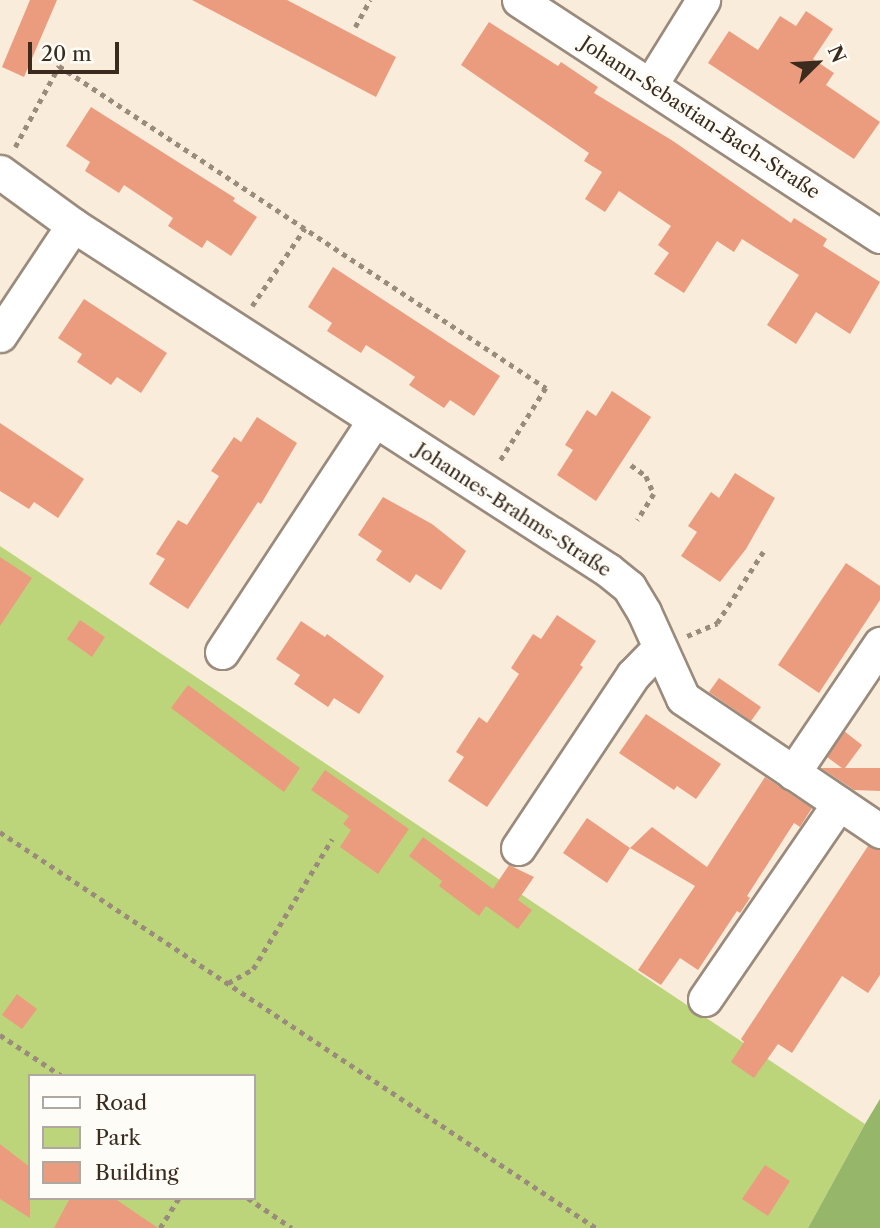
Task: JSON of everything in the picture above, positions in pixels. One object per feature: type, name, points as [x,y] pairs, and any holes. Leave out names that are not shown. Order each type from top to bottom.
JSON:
[{"type":"street","name":"Johann-Sebastian-Bach-Straße","points":[[519,0],[880,236]]},
{"type":"street","points":[[651,84],[702,0]]},
{"type":"street","name":"Johannes-Brahms-Straße","points":[[0,172],[73,225],[629,587],[683,698],[880,831]]},
{"type":"street","points":[[0,335],[73,225]]},
{"type":"street","points":[[222,652],[374,421]]},
{"type":"street","points":[[793,773],[880,644]]},
{"type":"street","points":[[518,848],[633,675],[658,649]]},
{"type":"street","points":[[705,999],[839,803]]},
{"type":"path","points":[[355,27],[370,0]]},
{"type":"path","points":[[0,172],[60,66],[546,388],[481,490]]},
{"type":"path","points":[[235,330],[305,228]]},
{"type":"path","points":[[631,465],[646,476],[654,494],[638,520]]},
{"type":"path","points":[[658,649],[717,624],[763,552]]},
{"type":"path","points":[[0,832],[596,1228]]},
{"type":"path","points":[[228,983],[253,969],[332,839]]},
{"type":"path","points":[[0,1035],[59,1074]]},
{"type":"path","points":[[160,1228],[178,1200]]},
{"type":"path","points":[[251,1200],[292,1228]]},
{"type":"green space","points":[[0,546],[865,1124],[808,1228],[0,1228]]},
{"type":"green space","points":[[880,1099],[880,1228],[808,1228],[865,1124]]},
{"type":"building","points":[[30,0],[57,0],[24,77],[2,67]]},
{"type":"building","points":[[192,0],[287,0],[396,57],[376,97]]},
{"type":"building","points":[[806,11],[833,29],[813,59],[834,73],[826,85],[880,122],[854,159],[708,63],[729,31],[758,50],[780,16],[796,26]]},
{"type":"building","points":[[489,22],[558,66],[561,62],[598,87],[594,93],[673,141],[791,223],[794,218],[827,239],[823,246],[880,282],[850,334],[816,312],[796,344],[767,325],[799,275],[742,239],[734,252],[717,241],[684,293],[654,274],[669,253],[658,245],[671,226],[619,191],[605,212],[585,199],[602,172],[584,161],[589,153],[461,65]]},
{"type":"building","points":[[91,107],[235,198],[233,201],[257,217],[231,256],[207,240],[202,248],[168,226],[173,218],[124,185],[119,193],[85,171],[90,162],[66,146]]},
{"type":"building","points":[[333,267],[500,376],[474,416],[450,400],[444,408],[409,385],[415,377],[391,361],[366,345],[361,353],[327,331],[332,323],[308,307]]},
{"type":"building","points":[[84,299],[167,353],[141,393],[117,377],[111,385],[77,362],[82,354],[58,338]]},
{"type":"building","points":[[612,391],[651,417],[596,501],[557,475],[573,450],[565,445],[587,410],[596,416]]},
{"type":"building","points":[[257,417],[297,443],[261,504],[258,502],[188,609],[149,584],[165,559],[156,554],[178,520],[187,525],[219,476],[211,471],[234,437],[241,442]]},
{"type":"building","points":[[0,423],[84,479],[58,518],[34,502],[29,509],[0,491]]},
{"type":"building","points":[[735,473],[775,498],[746,549],[720,582],[681,556],[697,532],[688,526],[711,492],[719,498]]},
{"type":"building","points":[[383,497],[432,524],[466,551],[441,590],[416,574],[410,583],[376,560],[382,551],[358,535]]},
{"type":"building","points":[[0,557],[32,578],[0,626]]},
{"type":"building","points":[[846,563],[880,586],[880,600],[819,693],[778,665]]},
{"type":"building","points":[[557,615],[596,641],[580,665],[583,667],[487,807],[448,781],[464,757],[456,752],[479,717],[487,723],[519,674],[511,668],[533,634],[541,639]]},
{"type":"building","points":[[80,620],[105,637],[92,657],[67,639]]},
{"type":"building","points":[[301,621],[325,637],[327,634],[384,676],[359,714],[334,698],[328,707],[294,684],[300,675],[276,659]]},
{"type":"building","points":[[719,678],[761,707],[751,721],[709,692]]},
{"type":"building","points":[[188,685],[300,768],[284,792],[171,708]]},
{"type":"building","points":[[646,714],[721,764],[696,799],[677,786],[674,790],[619,753]]},
{"type":"building","points":[[844,731],[862,745],[845,768],[880,768],[880,791],[854,790],[821,768],[842,768],[827,757]]},
{"type":"building","points":[[325,770],[409,829],[378,874],[340,847],[351,830],[343,824],[349,816],[311,790]]},
{"type":"building","points":[[765,777],[812,808],[800,827],[794,823],[747,896],[750,898],[740,913],[737,911],[698,970],[680,958],[661,985],[638,970],[695,886],[630,848],[652,827],[707,867]]},
{"type":"building","points":[[587,818],[630,848],[607,883],[563,853]]},
{"type":"building","points":[[423,837],[493,889],[509,865],[534,877],[518,900],[532,910],[518,929],[486,906],[479,916],[439,886],[442,881],[409,856]]},
{"type":"building","points":[[868,846],[880,850],[880,975],[868,993],[842,976],[792,1053],[778,1044],[754,1078],[731,1062],[744,1042],[741,1039]]},
{"type":"building","points":[[17,994],[37,1009],[22,1029],[2,1015]]},
{"type":"building","points":[[0,1144],[28,1165],[30,1218],[0,1199]]},
{"type":"building","points":[[765,1165],[790,1181],[768,1216],[742,1199]]},
{"type":"building","points":[[69,1200],[117,1200],[158,1228],[54,1228]]}]
